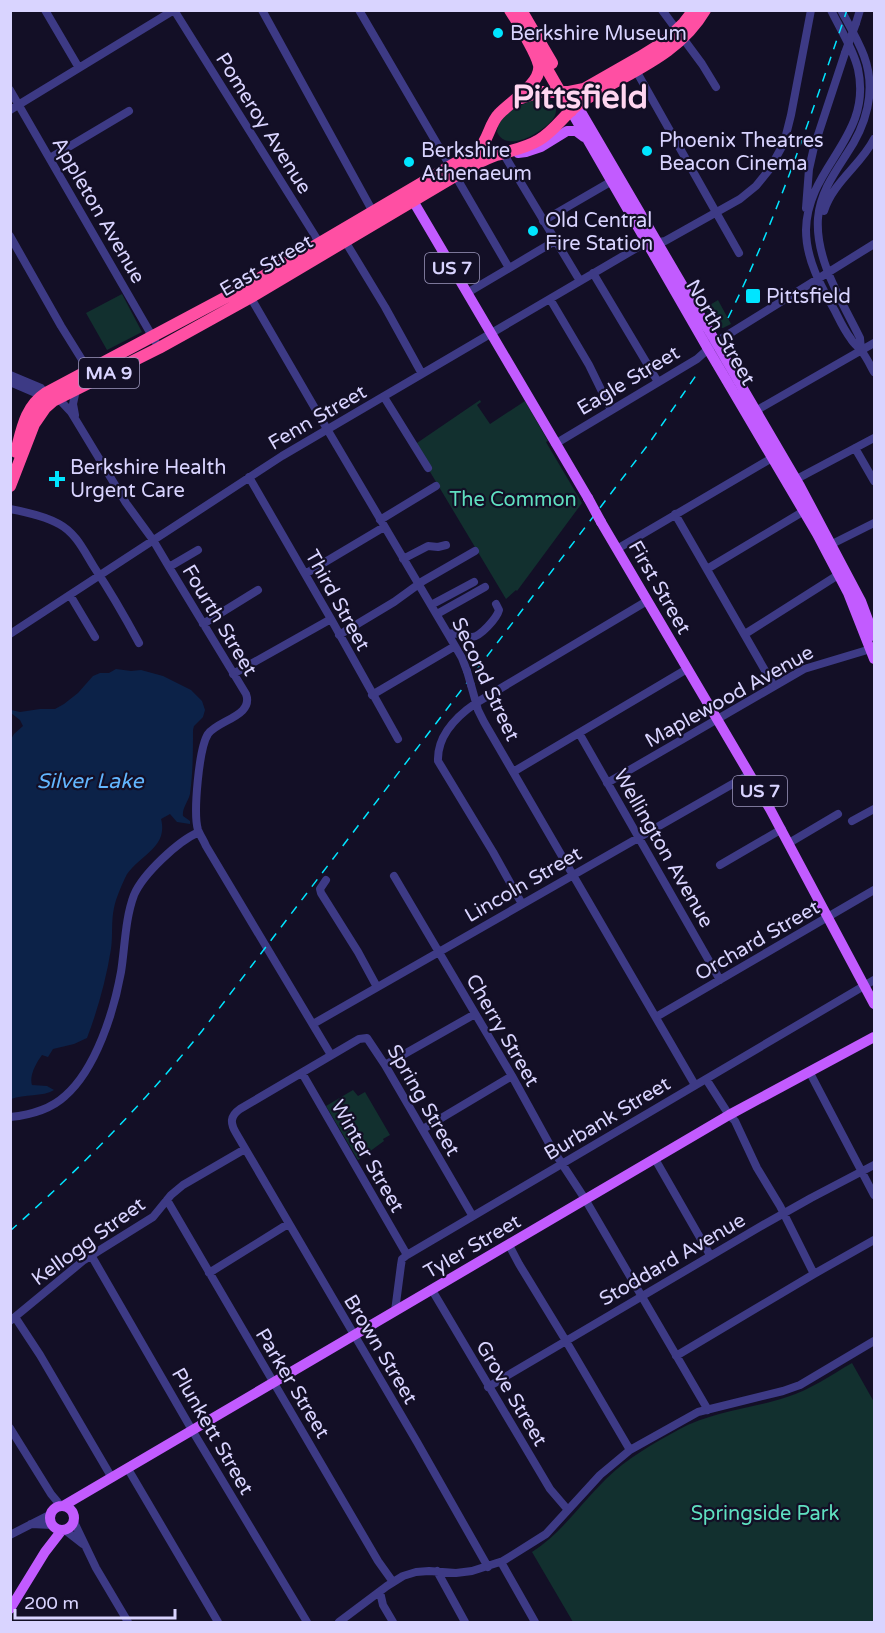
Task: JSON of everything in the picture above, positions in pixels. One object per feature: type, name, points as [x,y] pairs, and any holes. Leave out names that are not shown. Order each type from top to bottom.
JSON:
[{"type":"highway","points":[[510,10],[570,109]]},
{"type":"highway","points":[[521,10],[560,92]]},
{"type":"highway","points":[[680,35],[694,10]]},
{"type":"highway","points":[[502,153],[525,146],[545,136],[560,117],[570,109],[634,66],[664,42],[693,29],[705,10]]},
{"type":"highway","points":[[505,109],[531,85],[539,71],[537,61],[523,31]]},
{"type":"highway","points":[[570,109],[553,93],[584,88],[634,66]]},
{"type":"highway","points":[[505,109],[529,95],[560,92]]},
{"type":"highway","name":"East Street","points":[[323,248],[349,239],[411,196],[453,171],[486,141],[495,119],[505,109]]},
{"type":"highway","name":"East Street","points":[[453,171],[502,153]]},
{"type":"highway","name":"East Street","points":[[10,486],[37,418],[58,398],[76,390],[323,248],[373,212],[411,196]]},
{"type":"highway","points":[[349,239],[354,231],[371,220],[373,212]]},
{"type":"highway","name":"East Street","points":[[10,472],[28,412],[34,403],[46,393],[89,371],[156,343]]},
{"type":"main road","name":"North Street","points":[[570,109],[584,136],[653,244]]},
{"type":"main road","name":"North Street","points":[[570,109],[653,244],[776,455],[832,544],[861,601],[874,636]]},
{"type":"main road","name":"East Street","points":[[502,153],[533,150],[570,131],[584,136]]},
{"type":"main road","name":"First Street","points":[[411,196],[782,829],[829,917],[870,982],[874,1004]]},
{"type":"main road","name":"North Street","points":[[792,481],[804,511],[848,593],[873,652]]},
{"type":"main road","points":[[859,1045],[874,1028]]},
{"type":"main road","name":"Tyler Street","points":[[57,1509],[729,1115],[874,1037]]},
{"type":"main road","name":"Tyler Street","points":[[74,1518],[77,1506],[90,1490]]},
{"type":"main road","points":[[57,1509],[70,1509],[74,1518],[70,1527],[58,1528],[50,1522],[57,1509]]},
{"type":"main road","points":[[10,1609],[58,1528]]},
{"type":"street","points":[[45,10],[79,68]]},
{"type":"street","points":[[15,107],[174,10]]},
{"type":"street","name":"Pomeroy Avenue","points":[[174,10],[323,248]]},
{"type":"street","points":[[262,10],[373,212]]},
{"type":"street","points":[[359,10],[509,268]]},
{"type":"street","points":[[662,10],[716,87]]},
{"type":"street","points":[[806,10],[806,33]]},
{"type":"street","points":[[806,33],[811,10]]},
{"type":"street","points":[[806,229],[810,205],[816,188],[851,131],[860,100],[857,65],[831,10]]},
{"type":"street","points":[[841,10],[865,58],[870,81],[869,98],[866,118],[859,134],[831,178],[823,195],[818,217],[821,247],[829,272],[860,338],[861,350]]},
{"type":"street","points":[[860,10],[814,147],[807,188],[806,229],[817,279],[848,335],[861,350],[874,372]]},
{"type":"street","name":"Fenn Street","points":[[10,634],[249,477],[327,429],[640,246],[664,241],[740,199],[756,186],[780,152],[788,129],[806,33]]},
{"type":"street","points":[[634,66],[739,253]]},
{"type":"street","name":"Appleton Avenue","points":[[10,90],[15,107],[50,158],[156,343]]},
{"type":"street","points":[[50,158],[129,111]]},
{"type":"street","points":[[821,247],[820,232],[828,200],[866,153],[874,139]]},
{"type":"street","points":[[502,153],[580,281]]},
{"type":"street","points":[[543,221],[612,181]]},
{"type":"street","points":[[10,236],[89,371]]},
{"type":"street","points":[[349,239],[422,374]]},
{"type":"street","points":[[467,293],[555,241]]},
{"type":"street","name":"Eagle Street","points":[[555,444],[697,359],[712,346],[874,244]]},
{"type":"street","points":[[593,273],[658,382]]},
{"type":"street","name":"Second Street","points":[[248,292],[448,633],[466,671],[484,722],[695,1085]]},
{"type":"street","points":[[550,299],[589,365],[611,410]]},
{"type":"street","points":[[751,413],[874,343]]},
{"type":"street","points":[[10,375],[41,388],[46,393]]},
{"type":"street","points":[[10,381],[38,394],[46,393]]},
{"type":"street","points":[[19,386],[28,396],[28,412]]},
{"type":"street","name":"Fourth Street","points":[[76,390],[73,404],[77,421]]},
{"type":"street","name":"Fourth Street","points":[[46,393],[58,398],[77,421],[126,503],[170,567],[246,694],[247,703],[241,712],[212,730],[204,743],[197,796],[197,824],[199,832],[331,1055]]},
{"type":"street","points":[[384,397],[428,468]]},
{"type":"street","points":[[792,481],[874,438]]},
{"type":"street","points":[[855,448],[874,482]]},
{"type":"street","points":[[617,549],[776,455]]},
{"type":"street","name":"Third Street","points":[[249,477],[398,739]]},
{"type":"street","points":[[305,574],[436,486]]},
{"type":"street","points":[[10,509],[61,524],[78,541],[139,643]]},
{"type":"street","points":[[707,568],[804,511]]},
{"type":"street","points":[[675,514],[774,686]]},
{"type":"street","points":[[832,544],[874,523]]},
{"type":"street","points":[[403,559],[428,546],[446,545]]},
{"type":"street","points":[[170,567],[198,550]]},
{"type":"street","points":[[339,634],[475,551]]},
{"type":"street","points":[[745,634],[838,575]]},
{"type":"street","points":[[431,605],[474,582]]},
{"type":"street","points":[[437,614],[485,587]]},
{"type":"street","points":[[203,624],[258,590]]},
{"type":"street","points":[[70,595],[95,637]]},
{"type":"street","points":[[522,904],[438,761],[438,752],[447,731],[465,711],[476,703],[647,601]]},
{"type":"street","points":[[448,633],[477,636],[498,616],[499,610],[496,604]]},
{"type":"street","points":[[233,674],[331,619]]},
{"type":"street","points":[[372,695],[455,646]]},
{"type":"street","name":"Maplewood Avenue","points":[[607,783],[804,669],[873,652]]},
{"type":"street","points":[[513,772],[687,669]]},
{"type":"street","name":"Wellington Avenue","points":[[579,733],[720,980]]},
{"type":"street","name":"Lincoln Street","points":[[313,1024],[750,774]]},
{"type":"street","points":[[852,821],[874,809]]},
{"type":"street","points":[[789,843],[838,814]]},
{"type":"street","points":[[720,865],[782,829]]},
{"type":"street","points":[[10,1117],[38,1111],[56,1103],[70,1091],[84,1073],[102,1036],[116,995],[129,912],[135,893],[155,866],[190,836],[199,832]]},
{"type":"street","name":"Cherry Street","points":[[393,876],[708,1410]]},
{"type":"street","points":[[326,880],[320,889],[321,893],[377,987]]},
{"type":"street","name":"Orchard Street","points":[[656,1017],[874,890]]},
{"type":"street","name":"Burbank Street","points":[[407,1255],[870,982]]},
{"type":"street","points":[[385,1065],[475,1014]]},
{"type":"street","name":"Spring Street","points":[[331,1055],[359,1039],[367,1038],[472,1215]]},
{"type":"street","points":[[302,1073],[331,1055]]},
{"type":"street","points":[[810,1072],[874,1195]]},
{"type":"street","name":"Brown Street","points":[[302,1073],[240,1109],[233,1115],[232,1126],[488,1567]]},
{"type":"street","name":"Winter Street","points":[[302,1073],[407,1255]]},
{"type":"street","points":[[423,1129],[512,1076]]},
{"type":"street","points":[[706,1079],[735,1121],[757,1168],[784,1213],[814,1274]]},
{"type":"street","name":"Kellogg Street","points":[[13,1319],[91,1255],[142,1225],[157,1213],[175,1191],[245,1149]]},
{"type":"street","points":[[656,1159],[710,1255]]},
{"type":"street","name":"Stoddard Avenue","points":[[488,1387],[710,1255],[874,1165]]},
{"type":"street","name":"Parker Street","points":[[167,1200],[378,1561],[393,1582]]},
{"type":"street","points":[[209,1273],[288,1224]]},
{"type":"street","points":[[676,1356],[874,1240]]},
{"type":"street","points":[[510,1245],[519,1264],[630,1450]]},
{"type":"street","name":"Plunkett Street","points":[[91,1255],[307,1623]]},
{"type":"street","points":[[395,1311],[402,1259],[407,1255]]},
{"type":"street","name":"Grove Street","points":[[432,1290],[550,1489],[568,1510]]},
{"type":"street","points":[[13,1319],[52,1374],[112,1478]]},
{"type":"street","points":[[339,1623],[403,1576],[416,1572],[472,1572],[501,1562],[546,1534],[600,1475],[630,1450],[691,1416],[800,1385],[874,1341]]},
{"type":"street","points":[[10,1428],[51,1494],[57,1509]]},
{"type":"street","points":[[128,1468],[218,1623]]},
{"type":"street","name":"Tyler Street","points":[[10,1535],[57,1509]]},
{"type":"street","points":[[74,1518],[83,1544],[128,1623]]},
{"type":"street","points":[[30,1524],[58,1528],[83,1544]]},
{"type":"street","points":[[501,1562],[535,1623]]},
{"type":"street","points":[[437,1571],[465,1623]]},
{"type":"street","points":[[380,1592],[383,1605],[393,1623]]},
{"type":"green space","points":[[539,98],[548,99],[556,107],[553,119],[534,135],[525,139],[509,141],[502,138],[497,132],[502,119],[513,110]]},
{"type":"green space","points":[[122,294],[142,332],[107,350],[86,313]]},
{"type":"green space","points":[[718,300],[731,324],[723,328],[716,326],[705,308]]},
{"type":"green space","name":"The Common","points":[[480,400],[481,402],[477,405],[490,424],[525,401],[582,503],[517,591],[506,599],[414,445]]},
{"type":"green space","points":[[353,1090],[358,1096],[365,1092],[390,1135],[358,1160],[326,1106]]},
{"type":"green space","name":"Springside Park","points":[[852,1363],[874,1402],[874,1622],[573,1622],[532,1552],[562,1527],[614,1471],[640,1452],[691,1424],[718,1414],[796,1394]]},
{"type":"water","name":"Silver Lake","points":[[116,669],[141,670],[163,676],[191,690],[202,701],[205,710],[203,717],[193,730],[191,786],[183,813],[190,824],[177,822],[170,814],[161,819],[162,829],[156,845],[130,870],[125,878],[114,908],[111,949],[104,983],[87,1038],[53,1049],[48,1057],[42,1055],[32,1074],[32,1085],[47,1086],[54,1090],[44,1094],[11,1099],[10,741],[23,726],[11,710],[20,712],[55,709],[78,693],[93,676]]},
{"type":"railway","points":[[728,318],[778,205],[847,10]]},
{"type":"railway","points":[[10,1231],[110,1135],[202,1031],[650,442],[697,374]]},
{"type":"place","name":"Berkshire Museum","points":[[498,33]]},
{"type":"place","name":"Phoenix Theatres Beacon Cinema","points":[[647,151]]},
{"type":"place","name":"Berkshire Athenaeum","points":[[409,162]]},
{"type":"place","name":"Old Central Fire Station","points":[[533,231]]},
{"type":"place","name":"Pittsfield","points":[[753,296]]},
{"type":"place","name":"Berkshire Health Urgent Care","points":[[57,479]]},
{"type":"district","name":"Pittsfield","points":[[580,97]]}]
